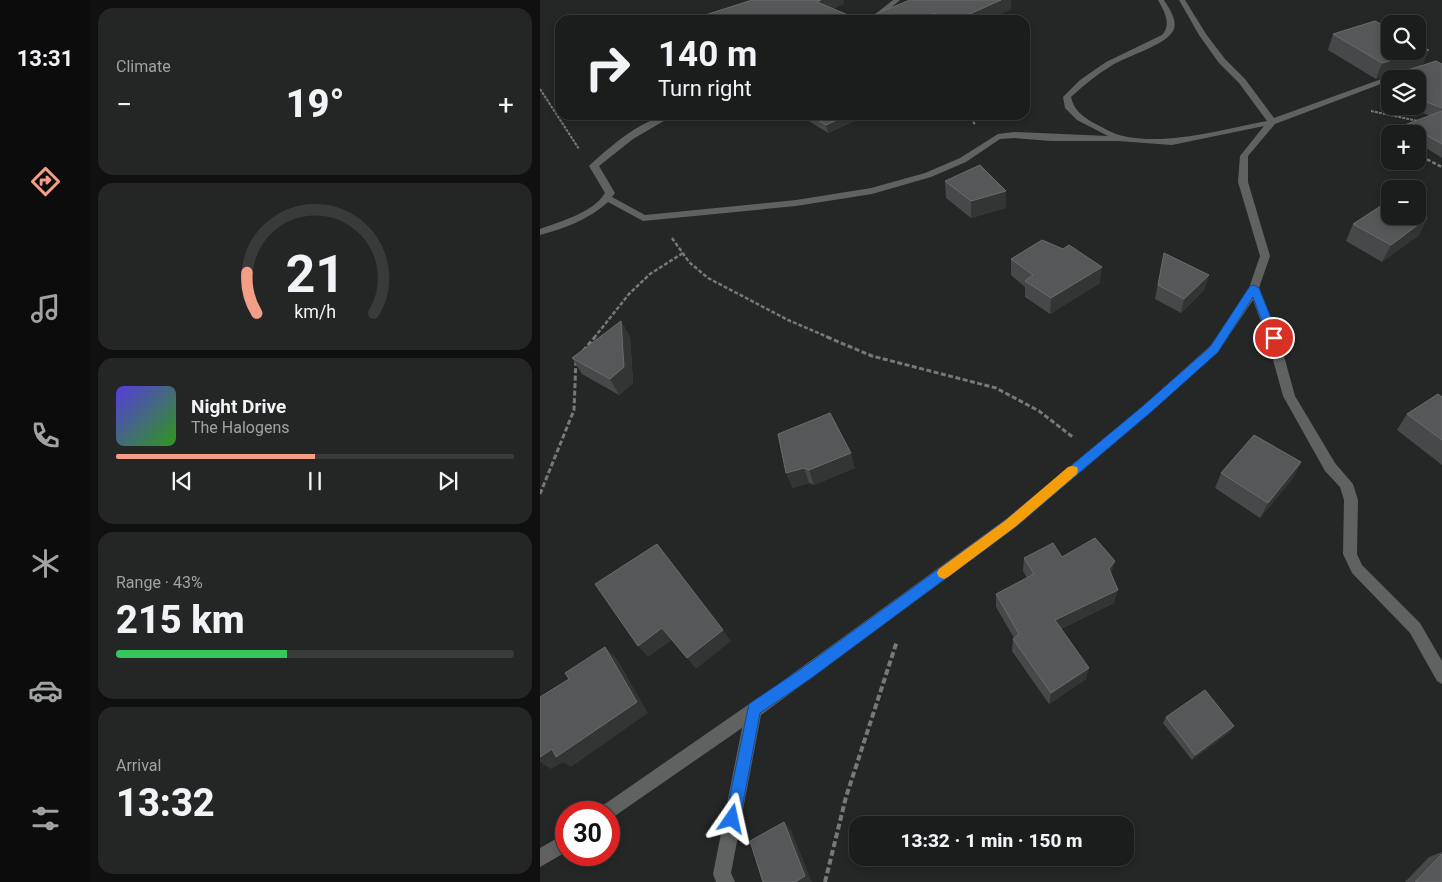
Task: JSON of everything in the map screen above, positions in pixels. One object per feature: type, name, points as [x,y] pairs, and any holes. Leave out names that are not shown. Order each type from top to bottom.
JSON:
[{"type":"street","points":[[878,15],[897,0]]},
{"type":"street","points":[[1122,139],[1102,131],[1080,118],[1069,108],[1067,97],[1100,68],[1118,57],[1160,42],[1169,31],[1171,22],[1162,0]]},
{"type":"street","points":[[1182,0],[1203,35],[1222,60],[1242,81],[1272,122]]},
{"type":"street","points":[[609,199],[644,218],[796,203],[872,191],[928,175],[963,160],[998,137],[1014,135],[1172,142],[1272,122],[1381,83]]},
{"type":"street","points":[[540,232],[590,211],[609,199],[610,193],[594,166],[617,144],[660,120]]},
{"type":"street","points":[[620,804],[790,685],[1011,523],[1147,409],[1214,349],[1254,288],[1265,256],[1243,182],[1244,156],[1272,122]]},
{"type":"street","points":[[1254,288],[1274,338],[1289,396],[1330,467],[1346,484],[1351,500],[1350,554],[1357,569],[1415,628],[1442,676]]},
{"type":"street","points":[[726,882],[722,874],[754,709]]},
{"type":"street","points":[[540,858],[555,849]]},
{"type":"path","points":[[540,89],[555,113]]},
{"type":"path","points":[[1329,101],[1427,122]]},
{"type":"path","points":[[560,120],[571,138],[594,166]]},
{"type":"path","points":[[1427,140],[1418,156],[1442,167]]},
{"type":"path","points":[[644,218],[674,240],[689,262],[708,278],[788,320],[872,356],[929,372],[975,382],[1017,398],[1039,411],[1093,453]]},
{"type":"path","points":[[540,494],[574,410],[575,360],[629,294],[650,274],[683,253]]},
{"type":"path","points":[[825,882],[846,797],[911,597]]},
{"type":"building","points":[[752,0],[821,0],[817,2],[848,15],[705,15]]},
{"type":"building","points":[[910,0],[1001,0],[967,15],[938,15],[933,13],[931,15],[873,15]]},
{"type":"building","points":[[1375,21],[1381,24],[1381,60],[1393,60],[1382,63],[1333,34]]},
{"type":"building","points":[[1436,61],[1442,64],[1442,108],[1426,102],[1426,70],[1408,70]]},
{"type":"building","points":[[1442,111],[1442,144],[1426,135],[1426,125],[1407,124]]},
{"type":"building","points":[[818,120],[837,120],[826,125]]},
{"type":"building","points":[[980,165],[1006,191],[971,201],[945,181]]},
{"type":"building","points":[[1381,206],[1381,225],[1418,225],[1391,245],[1353,224]]},
{"type":"building","points":[[1042,240],[1063,249],[1069,245],[1102,267],[1051,298],[1025,281],[1033,275],[1011,259]]},
{"type":"building","points":[[1164,253],[1209,275],[1184,299],[1158,285]]},
{"type":"building","points":[[621,321],[624,367],[610,379],[572,358]]},
{"type":"building","points":[[1438,394],[1442,397],[1442,440],[1407,414]]},
{"type":"building","points":[[830,413],[851,453],[809,470],[804,468],[786,473],[778,434]]},
{"type":"building","points":[[1254,435],[1301,462],[1268,503],[1221,473]]},
{"type":"building","points":[[1095,538],[1115,561],[1109,569],[1118,590],[1055,620],[1089,668],[1051,693],[1013,639],[1019,634],[996,594],[1034,574],[1024,558],[1053,543],[1062,557]]},
{"type":"building","points":[[657,544],[723,630],[687,658],[662,628],[638,646],[595,584]]},
{"type":"building","points":[[605,647],[637,702],[556,757],[552,749],[540,757],[540,697],[569,679],[565,673]]},
{"type":"building","points":[[1205,690],[1234,726],[1195,755],[1166,717]]},
{"type":"building","points":[[784,822],[805,876],[795,882],[763,882],[750,841]]},
{"type":"building","points":[[1442,854],[1442,882],[1415,882]]},
{"type":"slow traffic","points":[[944,573],[1011,523],[1072,470]]},
{"type":"route","points":[[732,819],[754,709],[806,674],[1011,523],[1147,409],[1214,349],[1243,308],[1254,288],[1274,338]]}]
